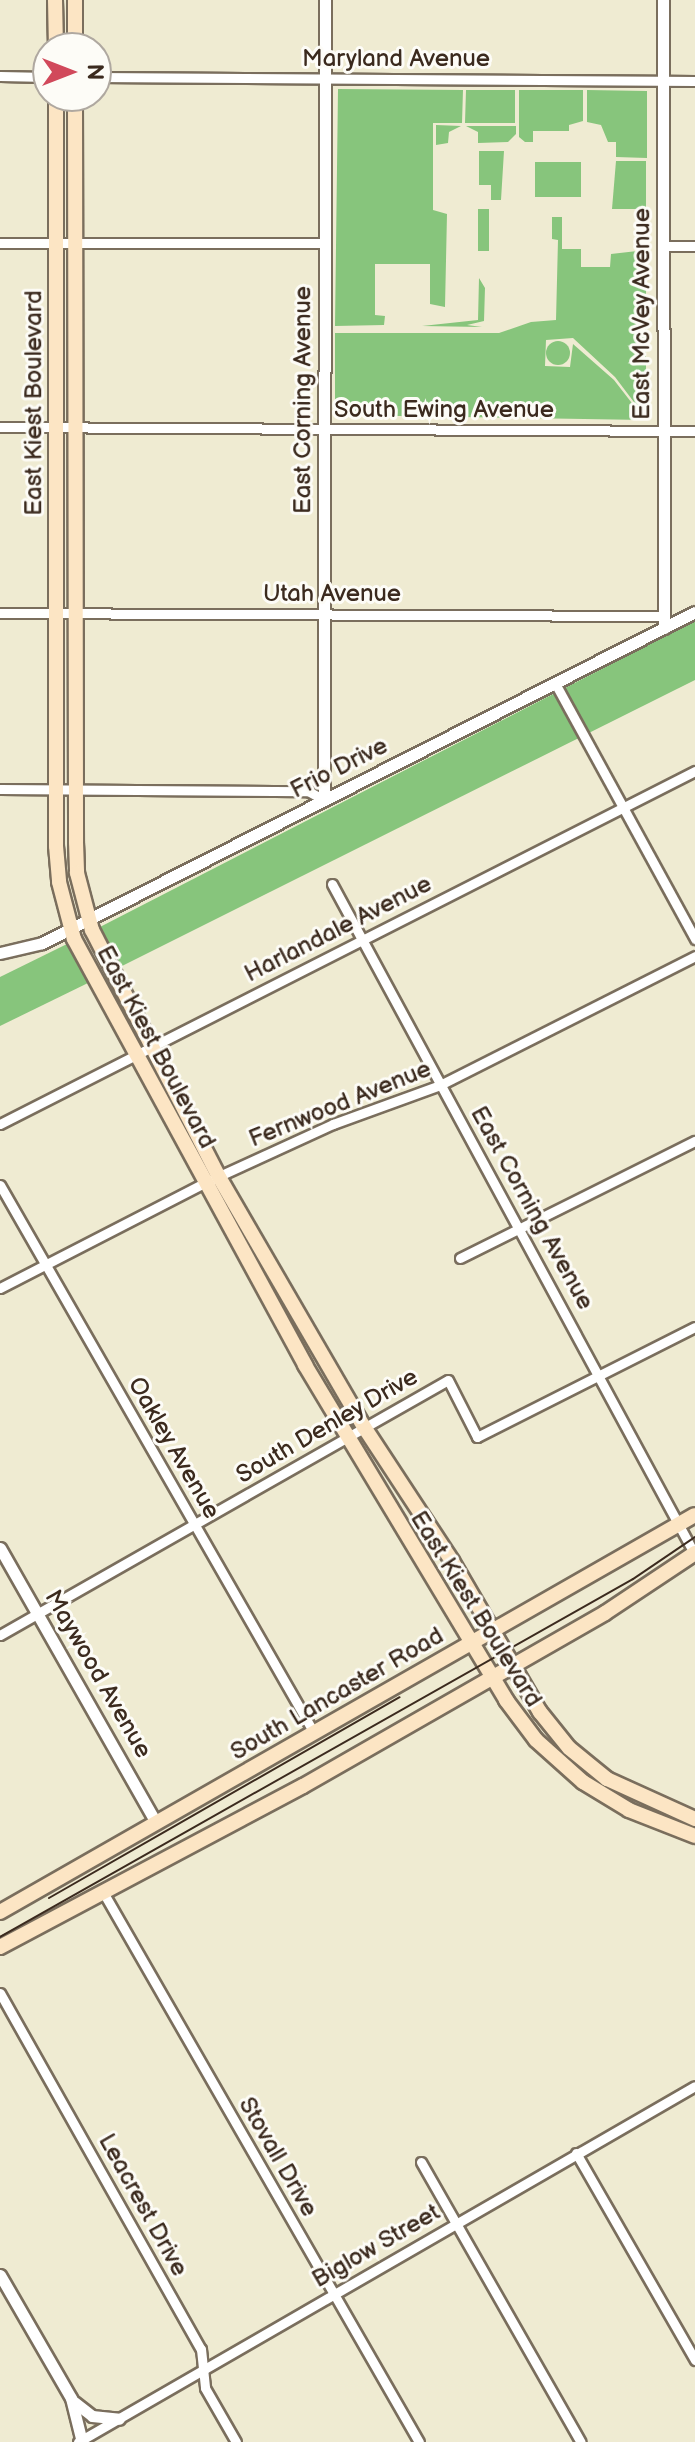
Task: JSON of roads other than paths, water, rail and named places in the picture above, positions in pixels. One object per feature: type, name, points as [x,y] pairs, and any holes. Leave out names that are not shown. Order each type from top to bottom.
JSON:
[{"type":"main road","points":[[55,0],[56,32]]},
{"type":"main road","points":[[75,0],[75,32]]},
{"type":"main road","name":"East Kiest Boulevard","points":[[56,112],[57,873],[71,929],[132,1055],[347,1438],[492,1677],[536,1740],[605,1797],[695,1836]]},
{"type":"main road","name":"East Kiest Boulevard","points":[[75,112],[77,873],[88,920],[219,1177],[364,1427],[553,1729],[607,1779],[695,1819]]},
{"type":"main road","name":"South Lancaster Road","points":[[0,1912],[695,1515]]},
{"type":"main road","points":[[0,1947],[492,1677],[695,1553]]},
{"type":"street","name":"East Corning Avenue","points":[[324,800],[325,0]]},
{"type":"street","name":"East McVey Avenue","points":[[663,0],[664,622]]},
{"type":"street","points":[[0,76],[32,77]]},
{"type":"street","name":"Maryland Avenue","points":[[112,77],[695,81]]},
{"type":"street","points":[[0,243],[324,243]]},
{"type":"street","points":[[663,246],[695,246]]},
{"type":"street","name":"South Ewing Avenue","points":[[0,427],[695,431]]},
{"type":"street","name":"Frio Drive","points":[[0,953],[42,943],[71,929],[555,683],[664,622],[695,612]]},
{"type":"street","name":"Utah Avenue","points":[[0,613],[325,614],[664,622]]},
{"type":"street","points":[[555,683],[695,939]]},
{"type":"street","name":"Harlandale Avenue","points":[[0,1124],[695,771]]},
{"type":"street","points":[[0,789],[308,791],[324,800]]},
{"type":"street","name":"East Corning Avenue","points":[[332,884],[517,1231],[695,1553]]},
{"type":"street","name":"Fernwood Avenue","points":[[0,1288],[204,1183],[333,1124],[440,1085],[695,956]]},
{"type":"street","points":[[460,1258],[695,1141]]},
{"type":"street","name":"Oakley Avenue","points":[[0,1185],[313,1731]]},
{"type":"street","name":"South Denley Drive","points":[[0,1635],[448,1380],[477,1437],[695,1327]]},
{"type":"street","name":"Maywood Avenue","points":[[0,1548],[156,1823]]},
{"type":"street","name":"Stovall Drive","points":[[103,1892],[419,2442]]},
{"type":"street","name":"Leacrest Drive","points":[[0,1993],[201,2349],[205,2388],[236,2442]]},
{"type":"street","name":"Biglow Street","points":[[80,2441],[695,2086]]},
{"type":"street","points":[[576,2153],[695,2360]]},
{"type":"street","points":[[421,2162],[581,2442]]},
{"type":"street","points":[[0,2275],[71,2398],[80,2441]]},
{"type":"street","points":[[71,2398],[92,2416],[119,2419]]},
{"type":"tram line","points":[[0,1937],[633,1579],[695,1537]]},
{"type":"tram line","points":[[49,1898],[400,1697]]}]
